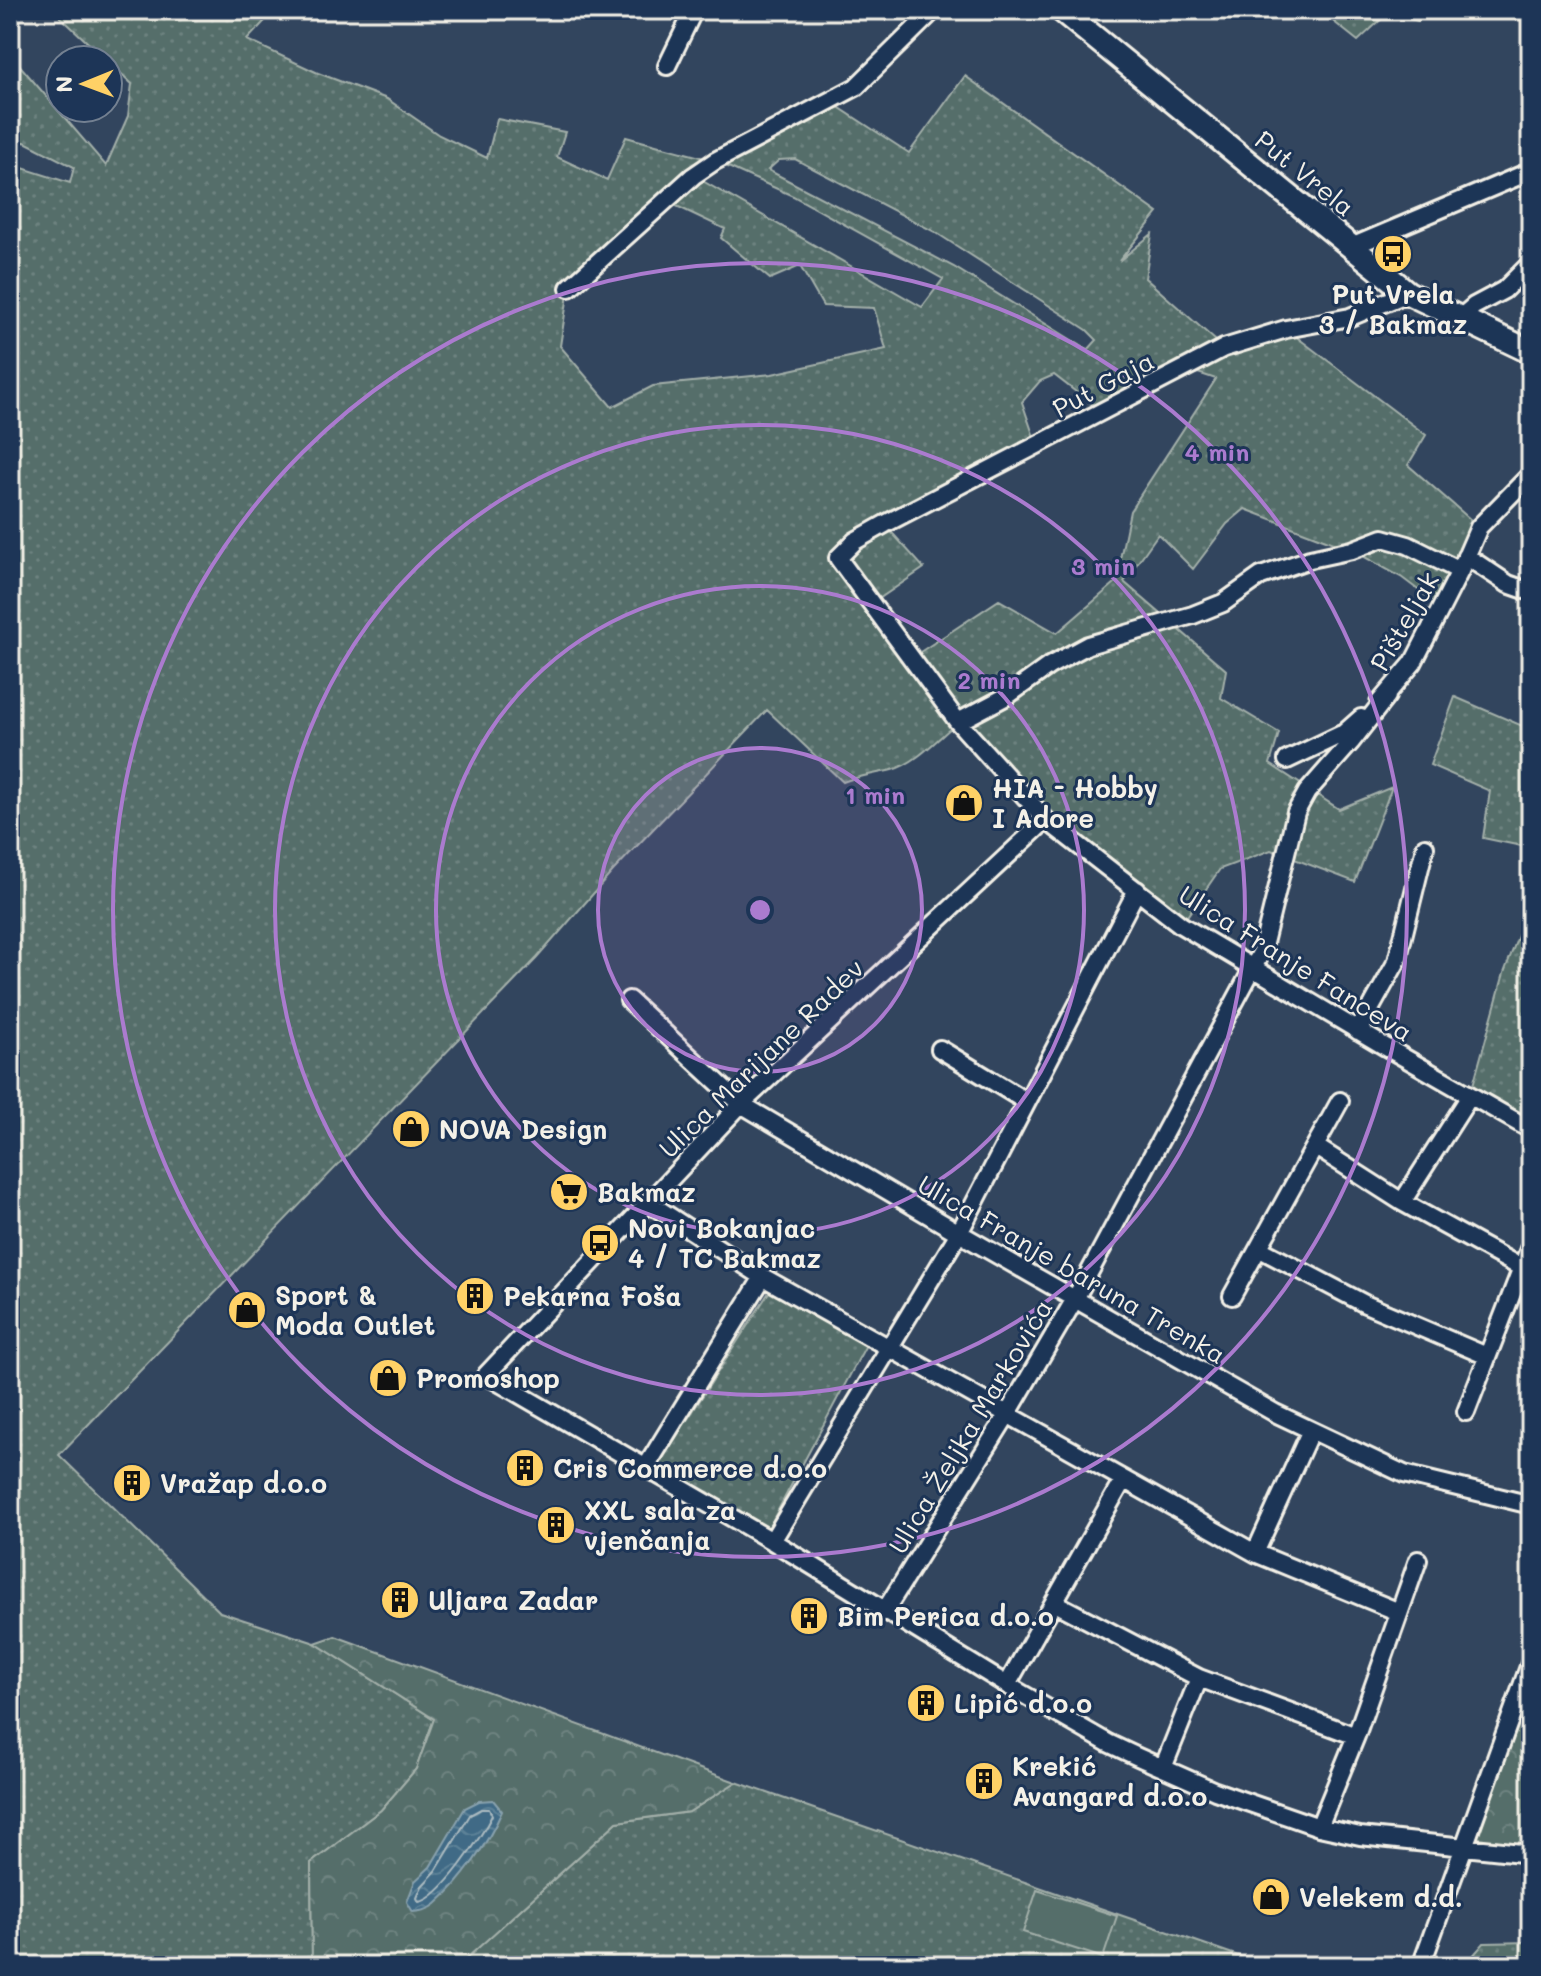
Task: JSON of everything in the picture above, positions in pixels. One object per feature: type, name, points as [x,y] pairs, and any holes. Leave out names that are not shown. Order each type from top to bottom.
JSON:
[{"type":"main road","name":"Put Vrela","points":[[1061,10],[1408,293],[1531,352]]},
{"type":"street","points":[[667,66],[694,10]]},
{"type":"street","points":[[569,288],[693,176],[715,161],[856,87],[934,10]]},
{"type":"street","points":[[1351,247],[1531,171]]},
{"type":"street","points":[[1460,318],[1474,306],[1504,290],[1531,263]]},
{"type":"street","name":"Put Gaja","points":[[838,558],[855,541],[885,524],[1224,348],[1286,329],[1350,317],[1408,293]]},
{"type":"street","name":"Pišteljak","points":[[1287,760],[1344,733],[1387,696],[1413,663],[1479,527],[1531,474]]},
{"type":"street","points":[[958,722],[1007,696],[1049,666],[1088,645],[1193,615],[1223,603],[1261,576],[1383,538],[1463,563],[1531,592]]},
{"type":"street","name":"Ulica Franje Fanceva","points":[[838,558],[958,722],[1046,820],[1181,925],[1531,1130]]},
{"type":"street","name":"Ulica Željka Markovića","points":[[884,1612],[1075,1299],[1253,969],[1262,951],[1296,812],[1307,792],[1387,696]]},
{"type":"street","name":"Ulica Marijane Radev","points":[[646,1467],[486,1375],[741,1104],[1046,820]]},
{"type":"street","points":[[1358,1031],[1397,961],[1425,847]]},
{"type":"street","points":[[772,1541],[959,1233],[1137,890]]},
{"type":"street","name":"Ulica Franje baruna Trenka","points":[[629,1000],[741,1104],[959,1233],[1275,1413],[1404,1474],[1531,1505]]},
{"type":"street","points":[[940,1049],[1027,1102]]},
{"type":"street","points":[[1402,1202],[1470,1096]]},
{"type":"street","points":[[1232,1296],[1340,1101]]},
{"type":"street","points":[[1316,1147],[1402,1202],[1522,1268]]},
{"type":"street","points":[[649,1203],[763,1277],[1255,1553],[1399,1612]]},
{"type":"street","points":[[1466,1412],[1531,1244]]},
{"type":"street","points":[[1260,1249],[1365,1304],[1487,1356]]},
{"type":"street","points":[[763,1277],[646,1467],[884,1612],[1108,1743],[1215,1791],[1319,1827],[1360,1836],[1531,1854]]},
{"type":"street","points":[[1255,1553],[1311,1430]]},
{"type":"street","points":[[1007,1685],[1123,1480]]},
{"type":"street","points":[[1319,1827],[1356,1736],[1418,1560]]},
{"type":"street","points":[[1055,1603],[1199,1678],[1356,1736]]},
{"type":"street","points":[[1421,1966],[1531,1661]]},
{"type":"street","points":[[1163,1768],[1199,1678]]},
{"type":"green space","points":[[53,10],[275,10],[247,40],[318,73],[387,99],[439,135],[487,158],[497,119],[565,132],[557,157],[607,180],[626,137],[715,161],[694,176],[922,307],[943,279],[793,196],[726,166],[829,101],[909,153],[965,76],[1158,213],[1119,261],[1152,234],[1145,278],[1224,348],[1286,329],[1426,435],[1408,465],[1479,527],[1442,608],[1401,577],[1352,550],[1245,509],[1227,524],[1193,569],[1158,534],[1124,582],[1226,670],[1221,698],[1279,733],[1270,764],[1339,809],[1392,787],[1355,882],[1271,850],[1220,869],[1181,925],[1046,820],[958,722],[919,756],[901,767],[843,782],[767,710],[613,871],[537,958],[59,1455],[220,1612],[315,1643],[434,1719],[416,1769],[381,1810],[311,1863],[312,1961],[317,1966],[10,1966],[10,164],[70,183],[74,167],[25,142],[10,143],[10,54],[44,94],[44,124],[70,124],[106,166],[128,116],[132,84],[124,77],[124,44],[89,44]],"holes":[[[795,159],[935,232],[1087,330],[1097,340],[1088,350],[954,267],[768,170],[779,160]],[[666,201],[725,229],[721,238],[770,279],[800,266],[823,306],[874,308],[886,349],[772,374],[653,386],[612,407],[560,346],[569,288]],[[1198,373],[1216,379],[1130,511],[1115,583],[1057,633],[999,600],[914,656],[873,603],[924,568],[885,525],[1037,446],[1022,402],[1040,381],[1054,375],[1102,412],[1154,385]]]},
{"type":"green space","points":[[1319,10],[1421,10],[1418,21],[1388,13],[1358,41]]},
{"type":"green space","points":[[1455,697],[1527,728],[1531,726],[1531,848],[1483,838],[1490,791],[1430,765]]},
{"type":"green space","points":[[1531,902],[1531,1130],[1470,1096],[1504,973]]},
{"type":"green space","points":[[771,1289],[866,1345],[768,1529],[659,1464]]},
{"type":"green space","points":[[335,1636],[736,1782],[689,1812],[617,1822],[458,1966],[317,1966],[312,1961],[311,1863],[381,1810],[416,1769],[434,1719],[315,1643]]},
{"type":"green space","points":[[1531,1666],[1531,1854],[1465,1849]]},
{"type":"green space","points":[[736,1782],[1250,1960],[1249,1966],[458,1966],[617,1822],[689,1812]]},
{"type":"green space","points":[[1037,1890],[1117,1916],[1103,1958],[1023,1932]]},
{"type":"green space","points":[[1531,1942],[1531,1966],[1464,1966],[1484,1943]]},
{"type":"water","points":[[493,1800],[502,1811],[474,1861],[436,1904],[413,1912],[407,1902],[415,1881],[430,1867],[465,1808],[479,1801]]},
{"type":"place","name":"Put Vrela 3 / Bakmaz","points":[[1393,254]]},
{"type":"place","name":"HIA - Hobby I Adore","points":[[964,803]]},
{"type":"place","name":"NOVA Design","points":[[411,1129]]},
{"type":"place","name":"Bakmaz","points":[[569,1192]]},
{"type":"place","name":"Novi Bokanjac 4 / TC Bakmaz","points":[[600,1243]]},
{"type":"place","name":"Pekarna Foša","points":[[475,1296]]},
{"type":"place","name":"Sport & Moda Outlet","points":[[247,1310]]},
{"type":"place","name":"Promoshop","points":[[388,1378]]},
{"type":"place","name":"Cris Commerce d.o.o","points":[[525,1468]]},
{"type":"place","name":"Vražap d.o.o","points":[[132,1483]]},
{"type":"place","name":"XXL sala za vjenčanja","points":[[556,1525]]},
{"type":"place","name":"Uljara Zadar","points":[[400,1600]]},
{"type":"place","name":"Bim Perica d.o.o","points":[[809,1616]]},
{"type":"place","name":"Lipić d.o.o","points":[[926,1703]]},
{"type":"place","name":"Krekić Avangard d.o.o","points":[[984,1781]]},
{"type":"place","name":"Velekem d.d.","points":[[1271,1897]]}]
